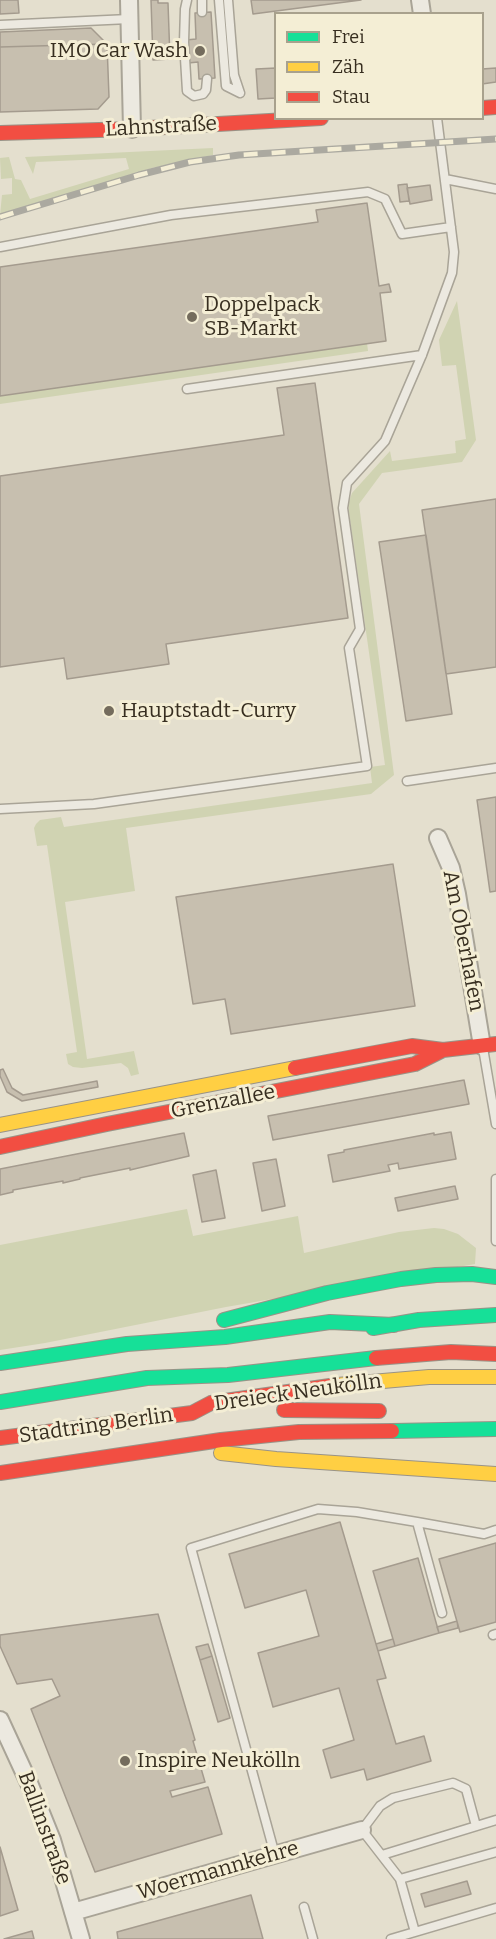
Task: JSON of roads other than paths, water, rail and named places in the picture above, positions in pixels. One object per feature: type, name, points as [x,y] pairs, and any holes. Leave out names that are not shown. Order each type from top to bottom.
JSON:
[{"type":"main road","name":"Lahnstraße","points":[[0,134],[287,120]]},
{"type":"main road","name":"Grenzallee","points":[[0,1125],[412,1046],[443,1050],[489,1045]]},
{"type":"main road","name":"Grenzallee","points":[[0,1147],[415,1064],[443,1050]]},
{"type":"main road","points":[[127,1344],[327,1293],[401,1279],[460,1275],[496,1276]]},
{"type":"main road","points":[[310,1339],[419,1320],[496,1315]]},
{"type":"main road","points":[[0,1363],[127,1344],[225,1336],[330,1322],[394,1324]]},
{"type":"main road","name":"Dreieck Neukölln","points":[[147,1378],[228,1375],[343,1359],[396,1355],[451,1352],[496,1354]]},
{"type":"main road","points":[[147,1378],[198,1362]]},
{"type":"main road","name":"Dreieck Neukölln","points":[[192,1413],[211,1403],[346,1384],[429,1377],[496,1377]]},
{"type":"main road","name":"Stadtring Berlin","points":[[0,1402],[147,1378]]},
{"type":"main road","name":"Dreieck Neukölln","points":[[276,1411],[362,1409],[391,1412]]},
{"type":"main road","name":"Dreieck Neukölln","points":[[192,1413],[208,1418]]},
{"type":"main road","name":"Stadtring Berlin","points":[[0,1438],[192,1413]]},
{"type":"main road","points":[[431,1416],[496,1424]]},
{"type":"main road","points":[[0,1473],[220,1440],[299,1432],[496,1429]]},
{"type":"main road","points":[[179,1447],[247,1456],[496,1474]]},
{"type":"street","points":[[129,0],[132,129]]},
{"type":"street","name":"Am Oberhafen","points":[[438,838],[451,867],[489,1045]]},
{"type":"street","name":"Ballinstraße","points":[[0,1720],[43,1816],[81,1939]]},
{"type":"street","name":"Woermannkehre","points":[[73,1912],[362,1830]]},
{"type":"lane","points":[[187,0],[184,42],[187,91],[194,96],[203,94],[206,90],[207,79]]},
{"type":"lane","points":[[202,0],[202,12]]},
{"type":"lane","points":[[219,0],[226,86],[240,93],[234,75],[228,0]]},
{"type":"lane","points":[[0,25],[129,19]]},
{"type":"lane","points":[[0,809],[94,804],[367,766],[349,648],[360,629],[343,508],[347,483],[385,441],[422,355],[452,273],[454,252],[437,120]]},
{"type":"lane","points":[[445,178],[496,189]]},
{"type":"lane","points":[[0,247],[171,215],[368,192],[386,199],[402,234],[450,227]]},
{"type":"lane","points":[[187,389],[422,355]]},
{"type":"lane","points":[[407,781],[496,768]]},
{"type":"lane","points":[[489,1045],[496,1124]]},
{"type":"lane","points":[[496,1179],[496,1241]]},
{"type":"lane","points":[[274,1855],[191,1548],[318,1509],[417,1521],[484,1534],[496,1530]]},
{"type":"lane","points":[[417,1521],[442,1613]]},
{"type":"lane","points":[[415,1932],[400,1879],[362,1830],[380,1806],[393,1798],[453,1783],[466,1789],[476,1826]]},
{"type":"lane","points":[[382,1855],[496,1820]]},
{"type":"lane","points":[[400,1879],[496,1852]]},
{"type":"lane","points":[[304,1907],[313,1939]]},
{"type":"lane","points":[[391,1939],[496,1908]]},
{"type":"railway","points":[[0,217],[190,162],[239,155],[496,139]]},
{"type":"place","name":"IMO Car Wash","points":[[200,51]]},
{"type":"place","name":"Doppelpack SB-Markt","points":[[192,317]]},
{"type":"place","name":"Hauptstadt-Curry","points":[[109,711]]},
{"type":"place","name":"Inspire Neukölln","points":[[125,1761]]}]
